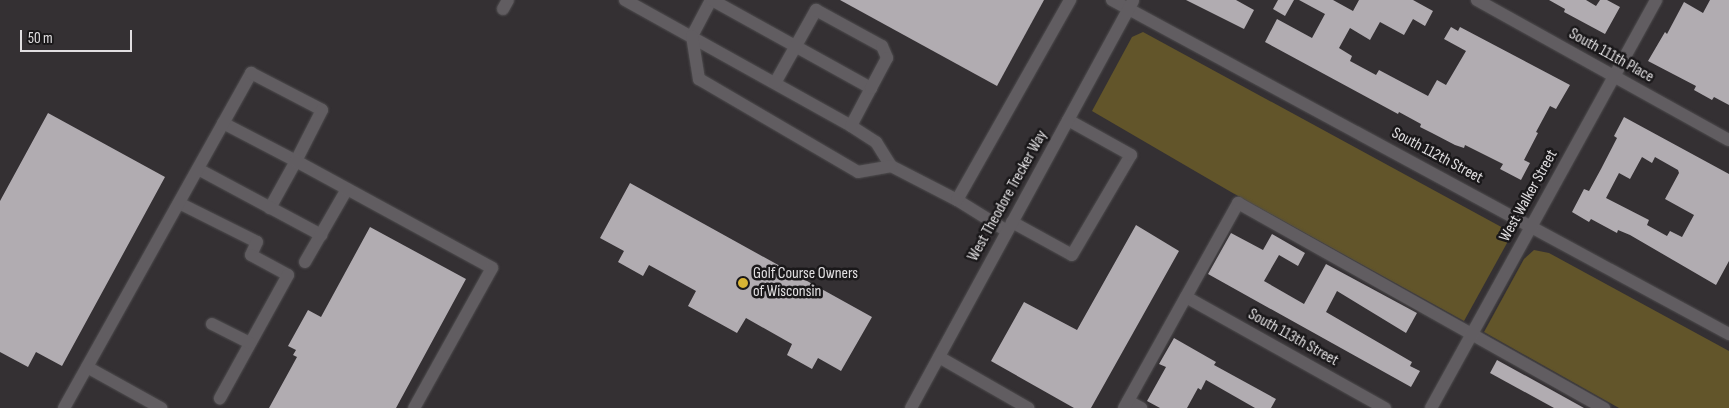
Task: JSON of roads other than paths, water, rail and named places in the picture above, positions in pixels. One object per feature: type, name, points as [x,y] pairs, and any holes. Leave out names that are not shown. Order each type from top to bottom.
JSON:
[{"type":"street","points":[[626,0],[851,126],[876,142],[891,166],[1010,227],[1072,255],[1131,154],[1068,120]]},
{"type":"street","points":[[871,88],[712,0],[692,36],[699,79],[858,172],[891,166]]},
{"type":"street","points":[[957,200],[1070,0]]},
{"type":"street","name":"South 112th Street","points":[[1112,0],[1131,4],[1729,334]]},
{"type":"street","name":"South 111th Place","points":[[1477,0],[1729,140]]},
{"type":"street","name":"West Walker Street","points":[[1431,408],[1656,0]]},
{"type":"street","name":"West Theodore Trecker Way","points":[[911,408],[1131,4]]},
{"type":"street","points":[[775,83],[816,10],[882,46],[888,58],[851,126]]},
{"type":"street","points":[[64,408],[251,74],[322,110],[270,208]]},
{"type":"street","points":[[224,123],[492,268],[414,408]]},
{"type":"street","points":[[198,170],[321,235]]},
{"type":"street","points":[[305,262],[347,189]]},
{"type":"street","points":[[179,203],[258,242],[251,254],[288,275],[220,398]]},
{"type":"street","points":[[1141,408],[1126,404],[1238,203],[1604,408]]},
{"type":"street","name":"South 113th Street","points":[[1186,297],[1385,408]]},
{"type":"street","points":[[212,324],[250,344]]},
{"type":"street","points":[[939,357],[1028,408]]},
{"type":"street","points":[[87,367],[161,408]]},
{"type":"place","name":"Golf Course Owners of Wisconsin","points":[[743,283]]}]
